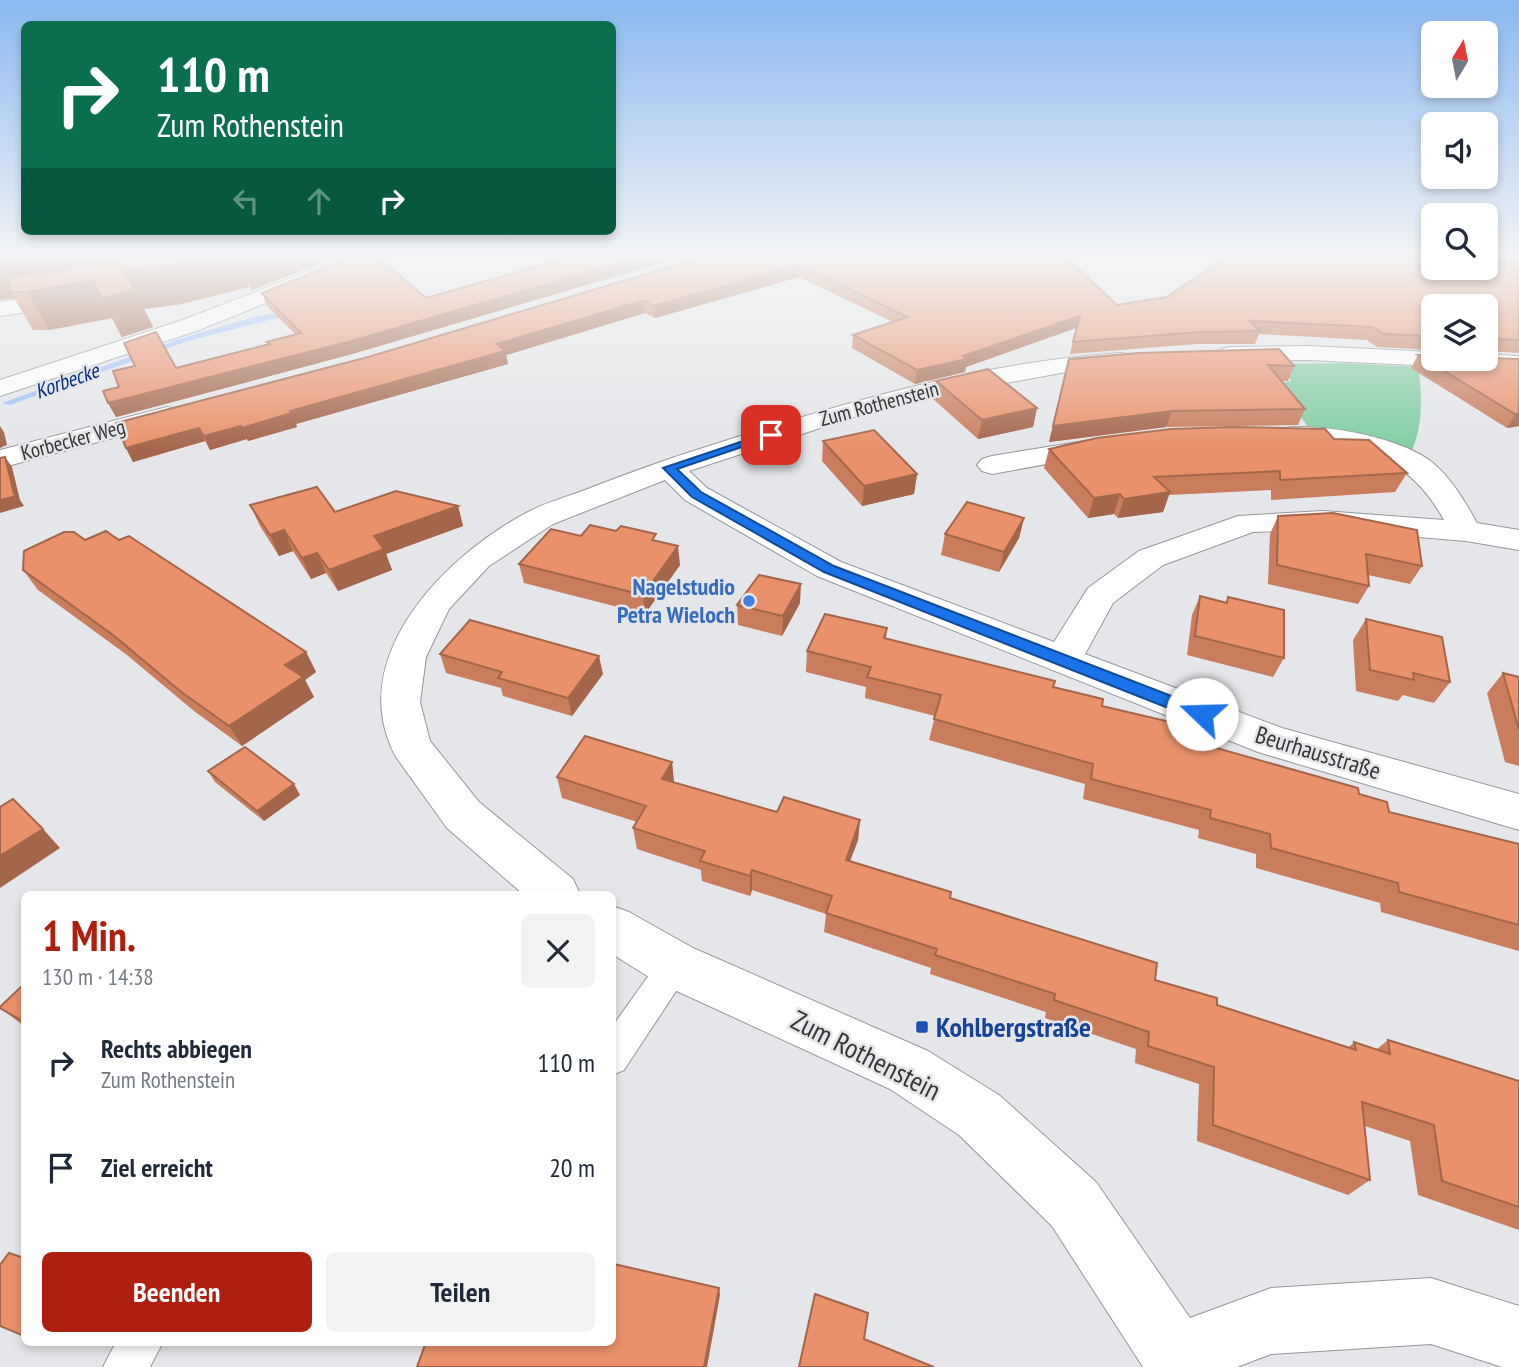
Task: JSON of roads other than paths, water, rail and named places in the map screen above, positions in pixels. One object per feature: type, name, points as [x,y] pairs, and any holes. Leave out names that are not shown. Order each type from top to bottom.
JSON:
[{"type":"street","points":[[0,388],[199,322]]},
{"type":"street","points":[[1210,354],[1309,353],[1519,363]]},
{"type":"street","name":"Zum Rothenstein","points":[[552,891],[463,815],[411,746],[400,702],[407,657],[434,604],[477,559],[542,517],[669,468],[845,411],[962,383],[1077,363],[1157,357]]},
{"type":"street","name":"Korbecker Weg","points":[[0,459],[186,410]]},
{"type":"street","points":[[1262,435],[1337,439],[1369,445],[1415,464],[1446,497],[1466,531]]},
{"type":"street","points":[[992,465],[1124,442]]},
{"type":"street","name":"Beurhausstraße","points":[[669,468],[696,494],[829,569],[1272,741],[1519,813]]},
{"type":"street","points":[[1062,660],[1100,596],[1151,558],[1250,523],[1323,520],[1466,531],[1519,540]]},
{"type":"street","name":"Zum Rothenstein","points":[[616,930],[675,965],[909,1070],[979,1115],[1074,1204],[1178,1362]]},
{"type":"street","points":[[1178,1362],[1271,1321],[1431,1311],[1519,1339]]},
{"type":"lane","points":[[616,1052],[675,965]]},
{"type":"lane","points":[[125,1367],[139,1346]]},
{"type":"waterway","name":"Korbecke","points":[[7,403],[149,352],[246,322]]},
{"type":"place","name":"Nagelstudio Petra Wieloch","points":[[749,601]]},
{"type":"place","name":"Kohlbergstraße","points":[[922,1027]]}]
